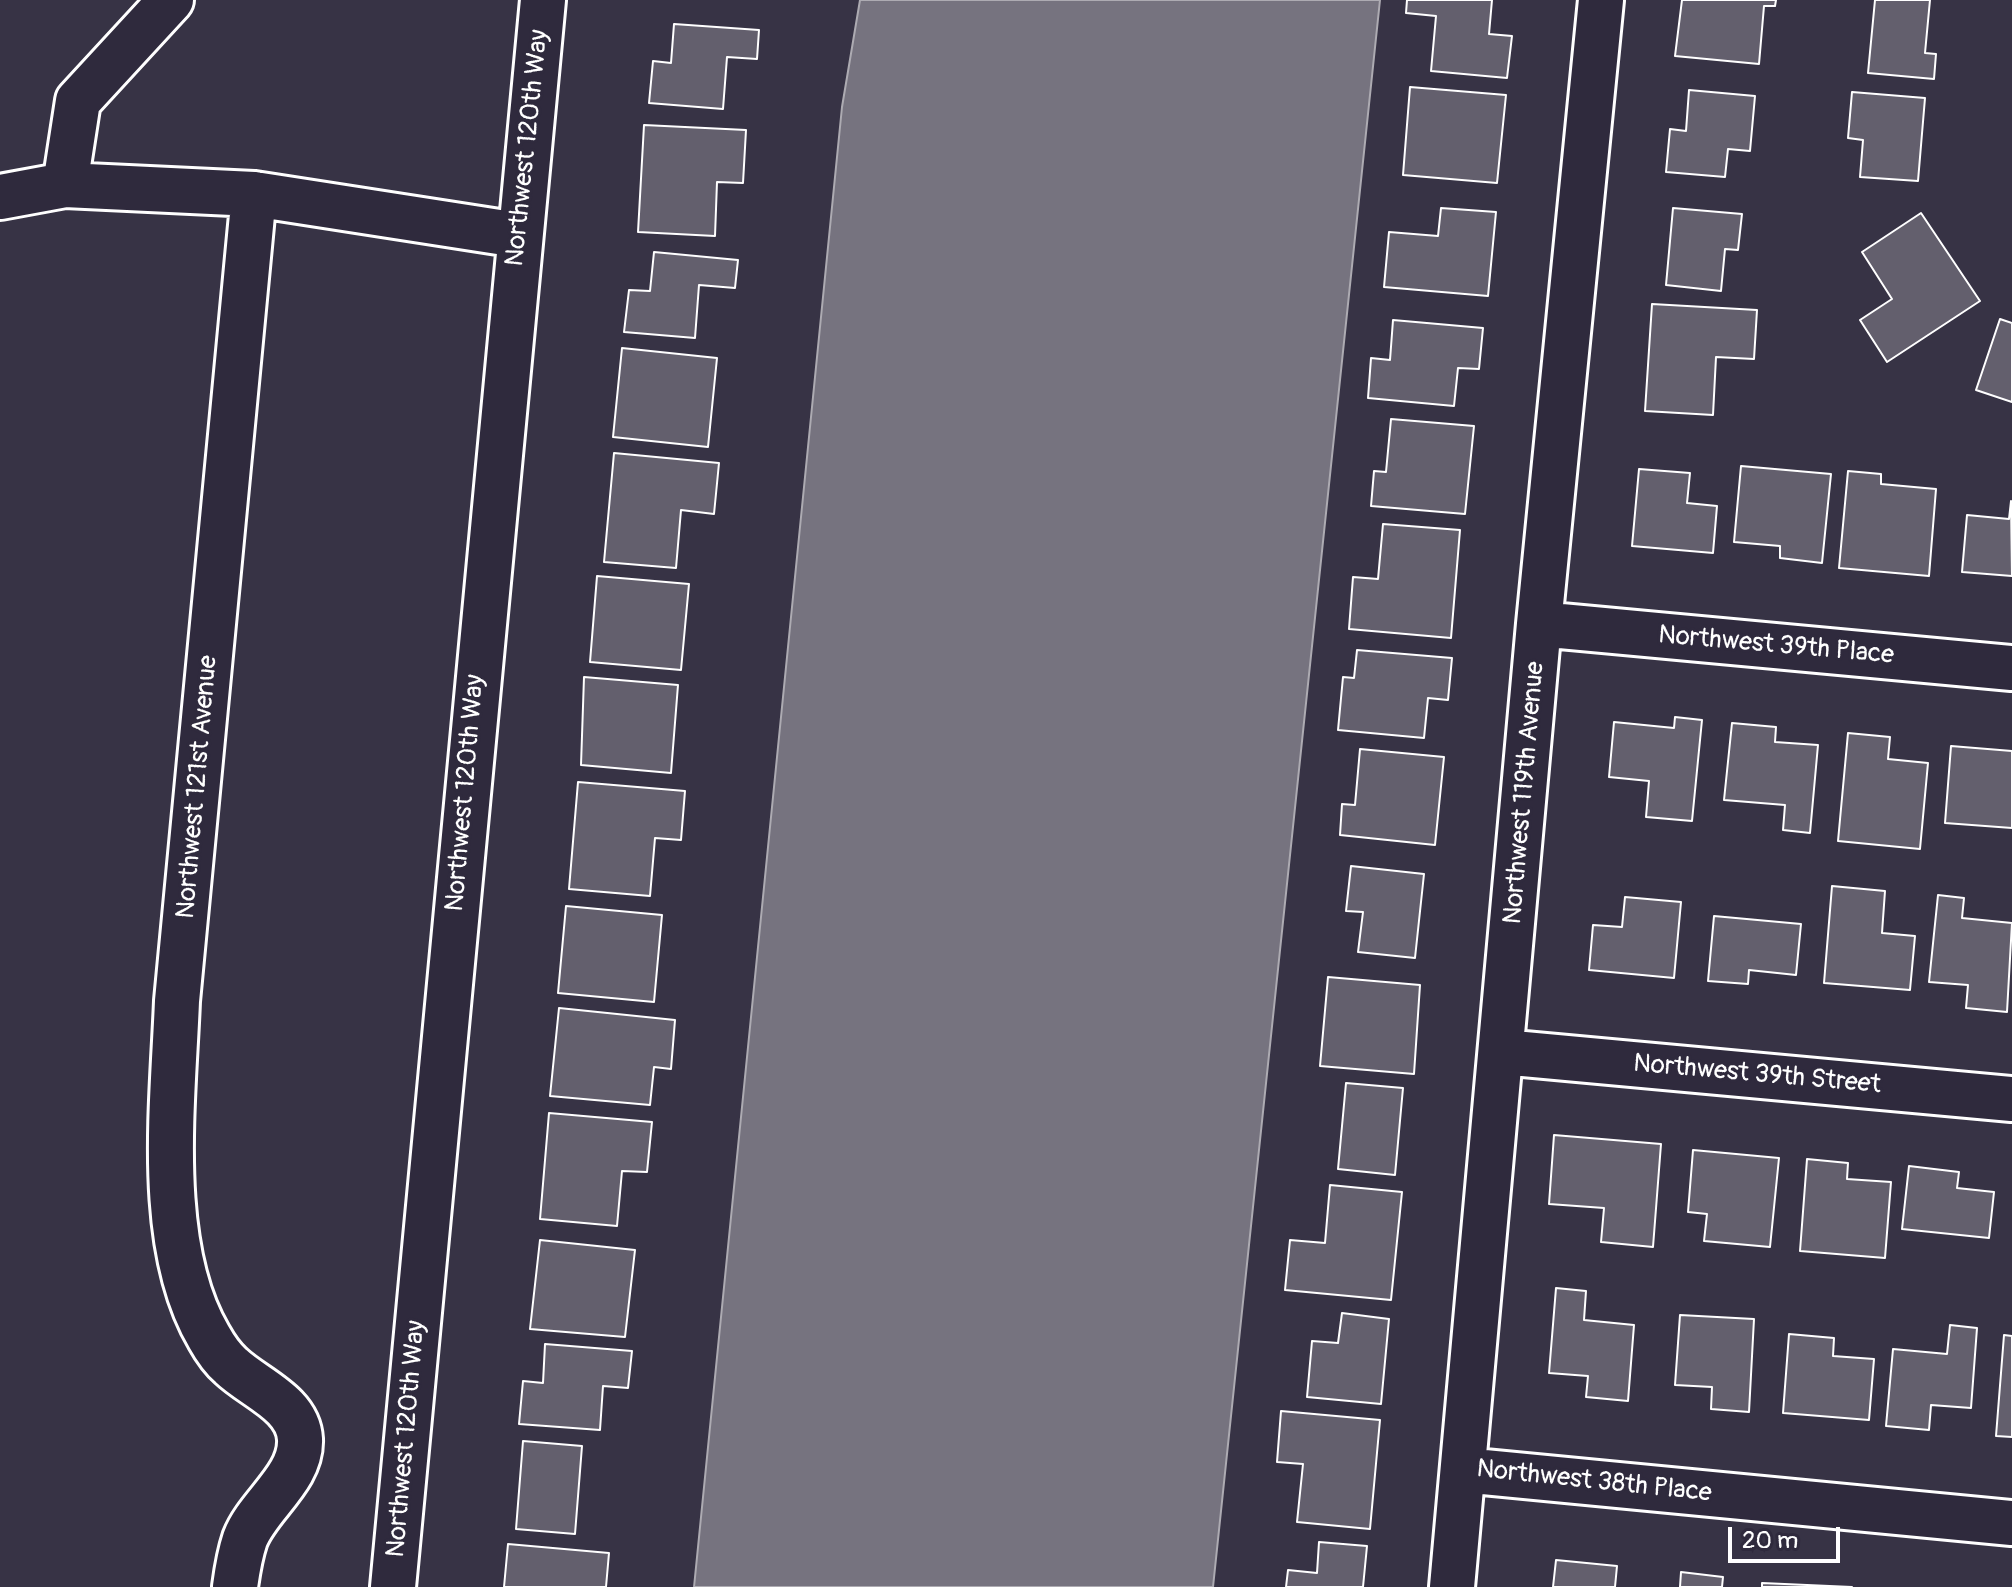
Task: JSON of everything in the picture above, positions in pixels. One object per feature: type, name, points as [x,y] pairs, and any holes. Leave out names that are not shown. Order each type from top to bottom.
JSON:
[{"type":"street","points":[[65,185],[78,101],[171,0]]},
{"type":"street","name":"Northwest 120th Way","points":[[393,1587],[518,235],[543,0]]},
{"type":"street","name":"Northwest 119th Avenue","points":[[1452,1587],[1539,624],[1601,0]]},
{"type":"street","points":[[0,197],[65,185],[254,194],[518,235]]},
{"type":"street","name":"Northwest 121st Avenue","points":[[235,1587],[245,1538],[296,1463],[299,1430],[291,1414],[230,1365],[209,1337],[191,1296],[177,1239],[172,1131],[177,1001],[254,194]]},
{"type":"street","name":"Northwest 39th Place","points":[[1539,624],[2012,668]]},
{"type":"street","name":"Northwest 39th Street","points":[[1502,1052],[2012,1099]]},
{"type":"street","name":"Northwest 38th Place","points":[[1463,1470],[2012,1523]]},
{"type":"shaded area","points":[[860,0],[1380,0],[1213,1587],[694,1587],[842,107]]},
{"type":"building","points":[[1407,0],[1492,0],[1489,34],[1512,36],[1507,78],[1431,71],[1436,16],[1406,13]]},
{"type":"building","points":[[1682,0],[1776,0],[1775,6],[1764,6],[1759,64],[1675,56]]},
{"type":"building","points":[[1875,0],[1930,0],[1925,53],[1936,54],[1934,79],[1868,73]]},
{"type":"building","points":[[674,24],[759,30],[757,59],[727,57],[723,109],[649,103],[653,61],[671,63]]},
{"type":"building","points":[[1410,87],[1506,95],[1497,183],[1403,175]]},
{"type":"building","points":[[1689,90],[1755,96],[1750,151],[1728,149],[1725,177],[1666,172],[1670,129],[1686,131]]},
{"type":"building","points":[[1852,92],[1925,98],[1918,181],[1860,177],[1863,140],[1848,138]]},
{"type":"building","points":[[644,125],[746,130],[743,183],[717,182],[715,236],[638,232]]},
{"type":"building","points":[[1441,208],[1496,212],[1488,296],[1384,287],[1389,232],[1438,236]]},
{"type":"building","points":[[1673,208],[1742,214],[1738,250],[1725,249],[1721,291],[1666,285]]},
{"type":"building","points":[[1921,213],[1980,301],[1887,362],[1860,320],[1892,299],[1862,252]]},
{"type":"building","points":[[654,252],[738,260],[735,288],[699,285],[695,338],[624,332],[629,290],[650,291]]},
{"type":"building","points":[[1652,304],[1757,310],[1754,359],[1716,357],[1713,415],[1645,411]]},
{"type":"building","points":[[2000,319],[2012,323],[2012,402],[1976,390]]},
{"type":"building","points":[[1393,320],[1483,328],[1479,369],[1458,368],[1454,406],[1368,398],[1371,358],[1390,360]]},
{"type":"building","points":[[622,348],[717,358],[708,447],[613,437]]},
{"type":"building","points":[[1391,419],[1474,426],[1465,514],[1371,506],[1374,471],[1386,472]]},
{"type":"building","points":[[614,453],[719,463],[714,514],[681,510],[676,568],[604,562]]},
{"type":"building","points":[[1741,466],[1831,474],[1822,563],[1780,558],[1780,546],[1734,542]]},
{"type":"building","points":[[1639,469],[1690,473],[1687,503],[1717,506],[1713,553],[1632,546]]},
{"type":"building","points":[[1848,471],[1881,474],[1881,484],[1936,489],[1929,576],[1839,568]]},
{"type":"building","points":[[2011,501],[2012,576],[1962,572],[1967,515],[2009,519]]},
{"type":"building","points":[[1383,524],[1460,530],[1451,638],[1349,629],[1353,577],[1378,579]]},
{"type":"building","points":[[597,576],[689,584],[681,670],[590,662]]},
{"type":"building","points":[[1357,650],[1452,658],[1448,700],[1428,698],[1424,738],[1338,730],[1343,677],[1354,678]]},
{"type":"building","points":[[584,677],[678,685],[671,773],[581,765]]},
{"type":"building","points":[[1675,717],[1702,720],[1692,821],[1646,817],[1649,781],[1609,777],[1614,722],[1674,728]]},
{"type":"building","points":[[1732,723],[1776,727],[1775,742],[1818,745],[1810,833],[1783,830],[1785,805],[1724,800]]},
{"type":"building","points":[[1848,733],[1890,737],[1888,759],[1928,763],[1920,849],[1838,841]]},
{"type":"building","points":[[1951,746],[2012,751],[2012,828],[1945,823]]},
{"type":"building","points":[[1360,749],[1444,757],[1435,845],[1340,835],[1342,804],[1355,805]]},
{"type":"building","points":[[578,782],[685,791],[681,840],[655,838],[650,896],[569,889]]},
{"type":"building","points":[[1351,866],[1424,874],[1415,958],[1358,952],[1363,912],[1346,911]]},
{"type":"building","points":[[1832,886],[1885,891],[1882,933],[1915,936],[1910,990],[1824,983]]},
{"type":"building","points":[[1938,895],[1964,898],[1962,918],[2012,923],[2007,1012],[1966,1008],[1968,985],[1929,982]]},
{"type":"building","points":[[1625,897],[1681,902],[1674,978],[1589,970],[1593,925],[1622,927]]},
{"type":"building","points":[[566,906],[662,915],[654,1002],[558,993]]},
{"type":"building","points":[[1714,916],[1801,924],[1796,975],[1749,970],[1748,984],[1708,981]]},
{"type":"building","points":[[1328,977],[1420,985],[1414,1074],[1320,1066]]},
{"type":"building","points":[[559,1008],[675,1020],[671,1069],[654,1067],[650,1105],[550,1096]]},
{"type":"building","points":[[1346,1083],[1403,1088],[1395,1175],[1338,1169]]},
{"type":"building","points":[[549,1113],[652,1122],[647,1172],[622,1171],[617,1226],[540,1219]]},
{"type":"building","points":[[1554,1135],[1661,1144],[1653,1247],[1601,1242],[1604,1208],[1549,1204]]},
{"type":"building","points":[[1693,1150],[1779,1158],[1770,1247],[1704,1241],[1707,1214],[1688,1212]]},
{"type":"building","points":[[1807,1159],[1848,1163],[1847,1179],[1891,1182],[1885,1258],[1800,1251]]},
{"type":"building","points":[[1909,1166],[1959,1172],[1957,1188],[1994,1192],[1989,1238],[1902,1229]]},
{"type":"building","points":[[1330,1185],[1402,1192],[1391,1300],[1285,1290],[1290,1240],[1325,1243]]},
{"type":"building","points":[[540,1240],[635,1250],[625,1337],[530,1329]]},
{"type":"building","points":[[1556,1288],[1586,1291],[1584,1320],[1634,1325],[1628,1401],[1586,1397],[1588,1376],[1549,1373]]},
{"type":"building","points":[[1342,1313],[1389,1319],[1381,1404],[1307,1397],[1312,1341],[1338,1343]]},
{"type":"building","points":[[1680,1315],[1754,1319],[1749,1412],[1711,1409],[1712,1387],[1675,1385]]},
{"type":"building","points":[[1950,1325],[1977,1328],[1971,1408],[1931,1405],[1929,1430],[1886,1426],[1893,1349],[1947,1354]]},
{"type":"building","points":[[1789,1334],[1834,1338],[1833,1356],[1874,1359],[1869,1420],[1783,1413]]},
{"type":"building","points":[[2004,1335],[2012,1336],[2012,1437],[1996,1436]]},
{"type":"building","points":[[545,1344],[632,1351],[628,1388],[603,1386],[600,1430],[519,1424],[523,1381],[543,1383]]},
{"type":"building","points":[[1281,1411],[1380,1420],[1370,1529],[1297,1522],[1303,1464],[1277,1462]]},
{"type":"building","points":[[523,1441],[582,1446],[575,1534],[516,1529]]},
{"type":"building","points":[[1319,1542],[1367,1546],[1363,1587],[1286,1587],[1288,1570],[1317,1573]]},
{"type":"building","points":[[508,1544],[609,1553],[606,1587],[504,1587]]},
{"type":"building","points":[[1556,1560],[1617,1566],[1615,1587],[1553,1587]]},
{"type":"building","points":[[1681,1572],[1723,1577],[1722,1587],[1680,1587]]},
{"type":"building","points":[[1762,1583],[1852,1587],[1762,1587]]}]
